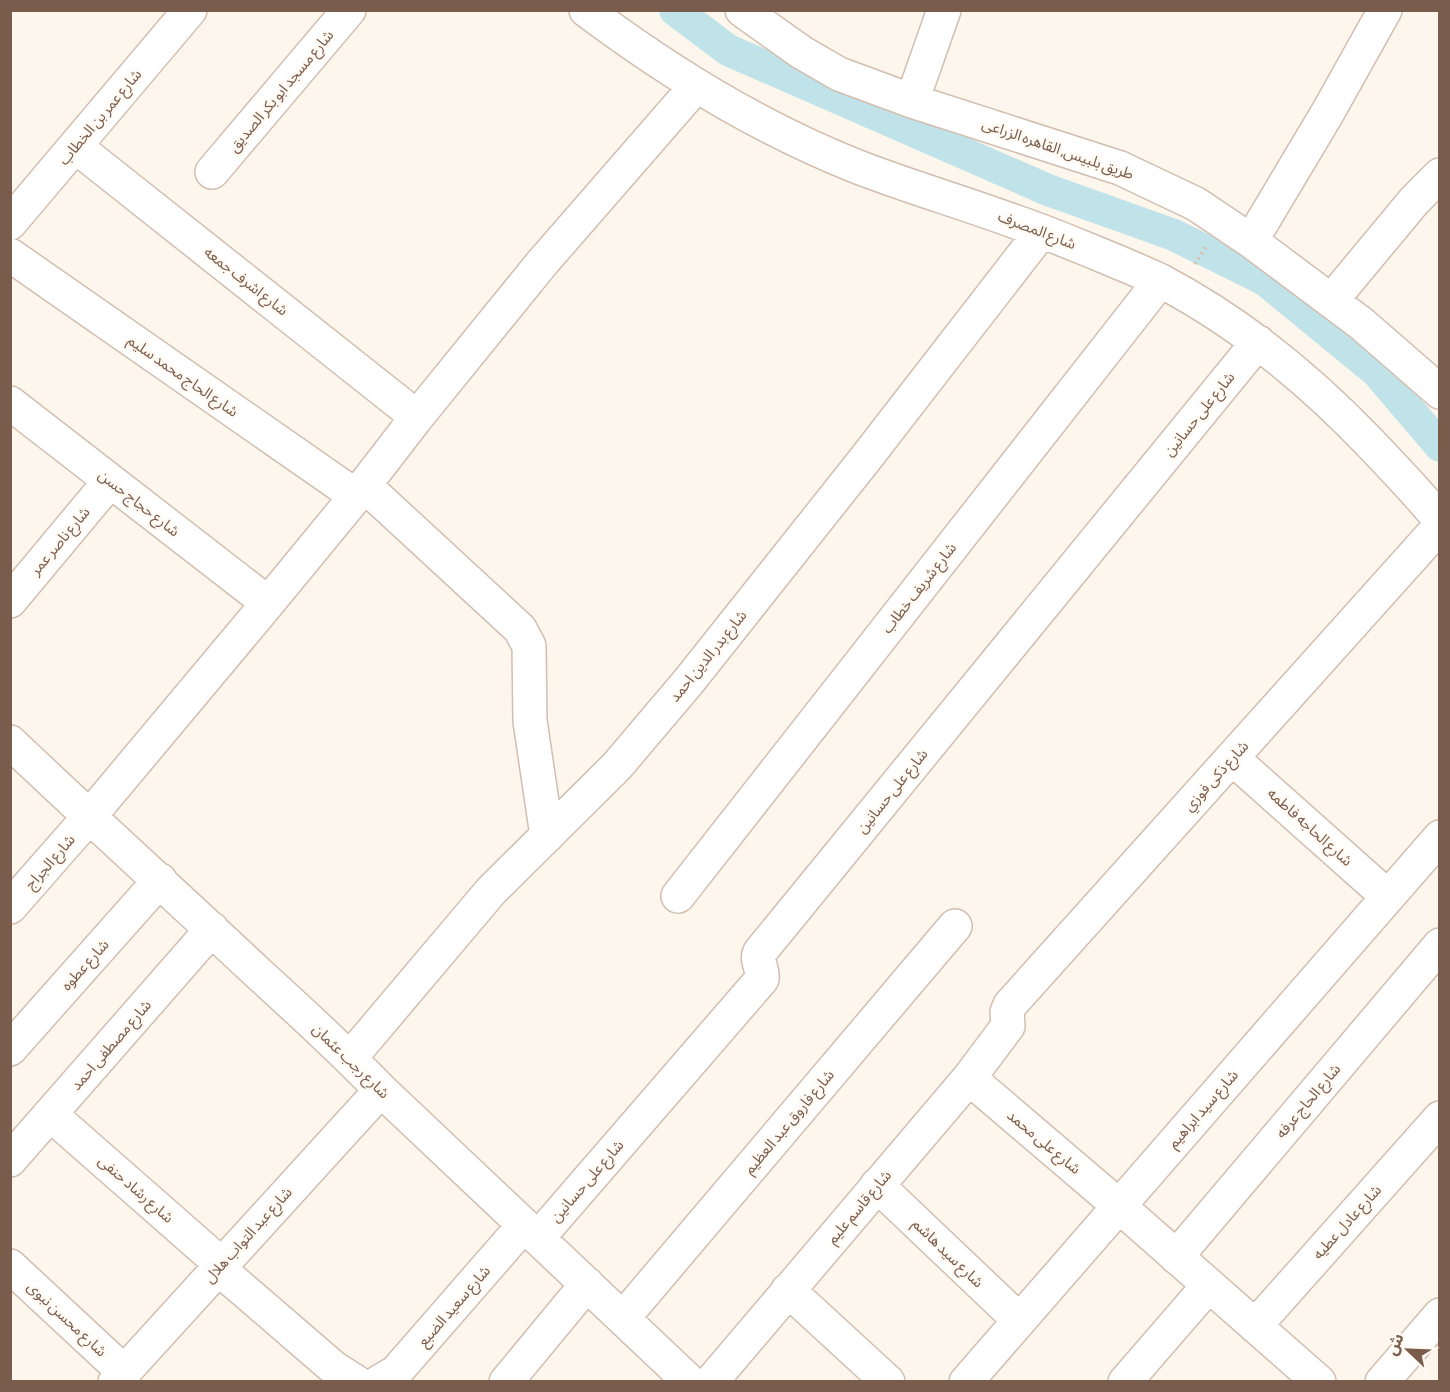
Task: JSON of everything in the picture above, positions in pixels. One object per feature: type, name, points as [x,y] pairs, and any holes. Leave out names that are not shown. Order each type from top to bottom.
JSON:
[{"type":"street","name":"شارع عمر بن الخطاب","points":[[10,223],[190,10]]},
{"type":"street","name":"شارع مسجد ابو بكر الصديق","points":[[212,172],[349,10]]},
{"type":"street","name":"شارع المصرف","points":[[586,10],[632,45],[696,86],[767,126],[855,165],[1017,222],[1128,266],[1160,281],[1224,318],[1298,374],[1340,411],[1440,520]]},
{"type":"street","name":"طريق بلبيس, القاهره الزراعى","points":[[742,10],[801,52],[838,74],[1120,168],[1196,204],[1251,241],[1362,324],[1440,392]]},
{"type":"street","points":[[912,100],[944,10]]},
{"type":"street","points":[[1251,241],[1328,112],[1384,10]]},
{"type":"street","name":"شارع الجراج","points":[[10,907],[89,817],[268,603],[542,263],[696,86]]},
{"type":"street","name":"شارع اشرف جمعه","points":[[75,146],[417,417]]},
{"type":"street","points":[[1331,301],[1414,201],[1440,174]]},
{"type":"street","name":"شارع بدر الدين احمد","points":[[350,1058],[491,891],[617,766],[689,681],[1041,232]]},
{"type":"street","name":"شارع الحاج محمد سليم","points":[[10,255],[360,490],[520,629],[529,646],[530,721],[547,836]]},
{"type":"street","name":"شارع شريف خطاب","points":[[678,896],[1160,281]]},
{"type":"street","name":"شارع على حسانين","points":[[531,1232],[762,978],[758,959],[760,952],[1258,342]]},
{"type":"street","name":"شارع حجاج حسن","points":[[10,403],[268,603]]},
{"type":"street","name":"شارع ناصر عمر","points":[[10,601],[110,481]]},
{"type":"street","name":"شارع ذكى فوزي","points":[[1006,1030],[1007,1012],[1010,1005],[1440,526]]},
{"type":"street","name":"شارع رجب عثمان","points":[[10,742],[350,1058],[690,1382]]},
{"type":"street","name":"شارع الحاجه فاطمه","points":[[1232,758],[1387,896]]},
{"type":"street","name":"شارع سيد ابراهيم","points":[[966,1382],[1440,837]]},
{"type":"street","name":"شارع عطوه","points":[[10,1049],[160,880]]},
{"type":"street","name":"شارع فاروق عبد العظيم","points":[[623,1318],[955,926]]},
{"type":"street","name":"شارع مصطفى احمد","points":[[10,1160],[212,929]]},
{"type":"street","name":"شارع الحاج عرفه","points":[[1176,1257],[1440,945]]},
{"type":"street","name":"شارع قاسم عليم","points":[[711,1382],[969,1078],[1006,1030]]},
{"type":"street","name":"شارع على محمد","points":[[969,1078],[1119,1206],[1318,1382]]},
{"type":"street","name":"شارع عبد التواب هلال","points":[[120,1377],[381,1090]]},
{"type":"street","name":"شارع رشاد حنفى","points":[[51,1114],[219,1266]]},
{"type":"street","name":"شارع عادل عطيه","points":[[1255,1326],[1440,1118]]},
{"type":"street","name":"شارع سيد هاشم","points":[[878,1185],[1019,1320]]},
{"type":"street","name":"شارع سعيد الضبع","points":[[379,1382],[396,1372],[531,1232]]},
{"type":"street","name":"شارع محسن نبوى","points":[[10,1266],[120,1377]]},
{"type":"street","points":[[219,1266],[334,1368],[356,1382]]},
{"type":"street","points":[[506,1382],[587,1284]]},
{"type":"street","points":[[1125,1382],[1209,1286]]},
{"type":"street","points":[[788,1290],[888,1382]]},
{"type":"street","points":[[1382,1382],[1440,1315]]},
{"type":"waterway","points":[[675,10],[728,50],[1048,190],[1174,235],[1265,280],[1377,372],[1440,446]]}]
